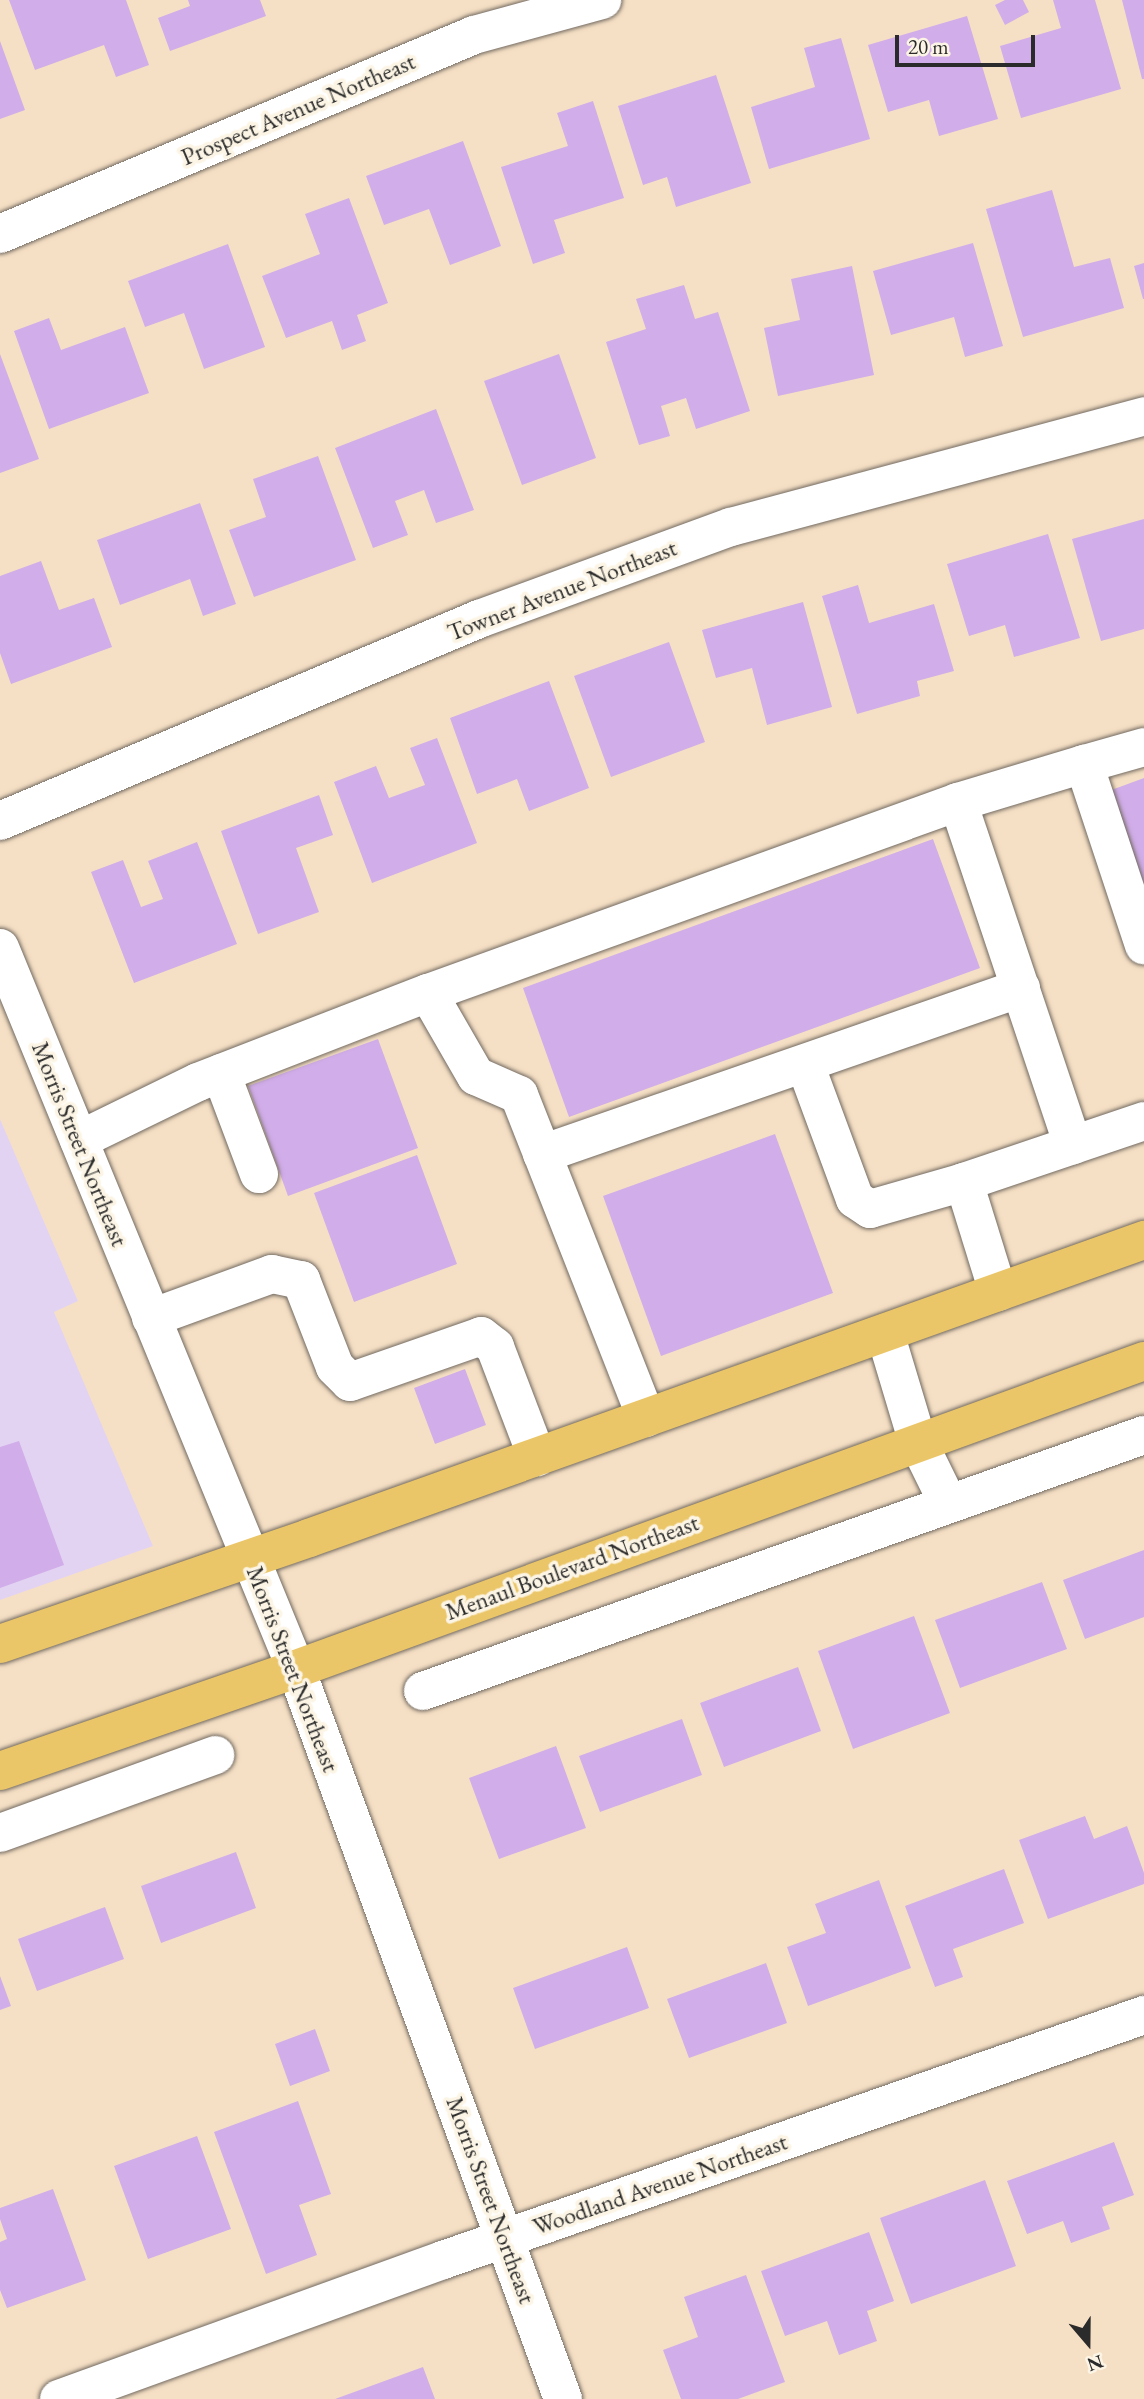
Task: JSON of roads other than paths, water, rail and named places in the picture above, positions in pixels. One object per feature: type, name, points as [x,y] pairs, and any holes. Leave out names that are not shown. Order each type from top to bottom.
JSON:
[{"type":"main road","points":[[0,1644],[250,1559],[1144,1240]]},
{"type":"main road","name":"Menaul Boulevard Northeast","points":[[0,1772],[296,1669],[917,1440],[1144,1361]]},
{"type":"street","name":"Prospect Avenue Northeast","points":[[0,234],[474,35],[602,0]]},
{"type":"street","name":"Towner Avenue Northeast","points":[[0,821],[479,619],[731,527],[1144,416]]},
{"type":"street","points":[[79,1140],[221,1073],[428,993],[958,802],[1144,747]]},
{"type":"street","points":[[1084,764],[1144,945]]},
{"type":"street","points":[[958,802],[1073,1145]]},
{"type":"street","name":"Morris Street Northeast","points":[[0,948],[296,1669],[563,2399]]},
{"type":"street","points":[[542,1154],[1021,988]]},
{"type":"street","points":[[428,993],[475,1076],[519,1095],[646,1418]]},
{"type":"street","points":[[805,1064],[855,1199],[870,1209],[964,1182],[1144,1121]]},
{"type":"street","points":[[221,1073],[259,1174]]},
{"type":"street","points":[[964,1182],[998,1292]]},
{"type":"street","points":[[151,1318],[272,1274],[301,1280],[335,1367],[350,1382],[481,1336],[495,1347],[537,1457]]},
{"type":"street","points":[[885,1333],[917,1440],[948,1503]]},
{"type":"street","points":[[423,1691],[1144,1435]]},
{"type":"street","points":[[0,1833],[215,1755]]},
{"type":"street","name":"Woodland Avenue Northeast","points":[[59,2399],[505,2238],[1144,2015]]}]
